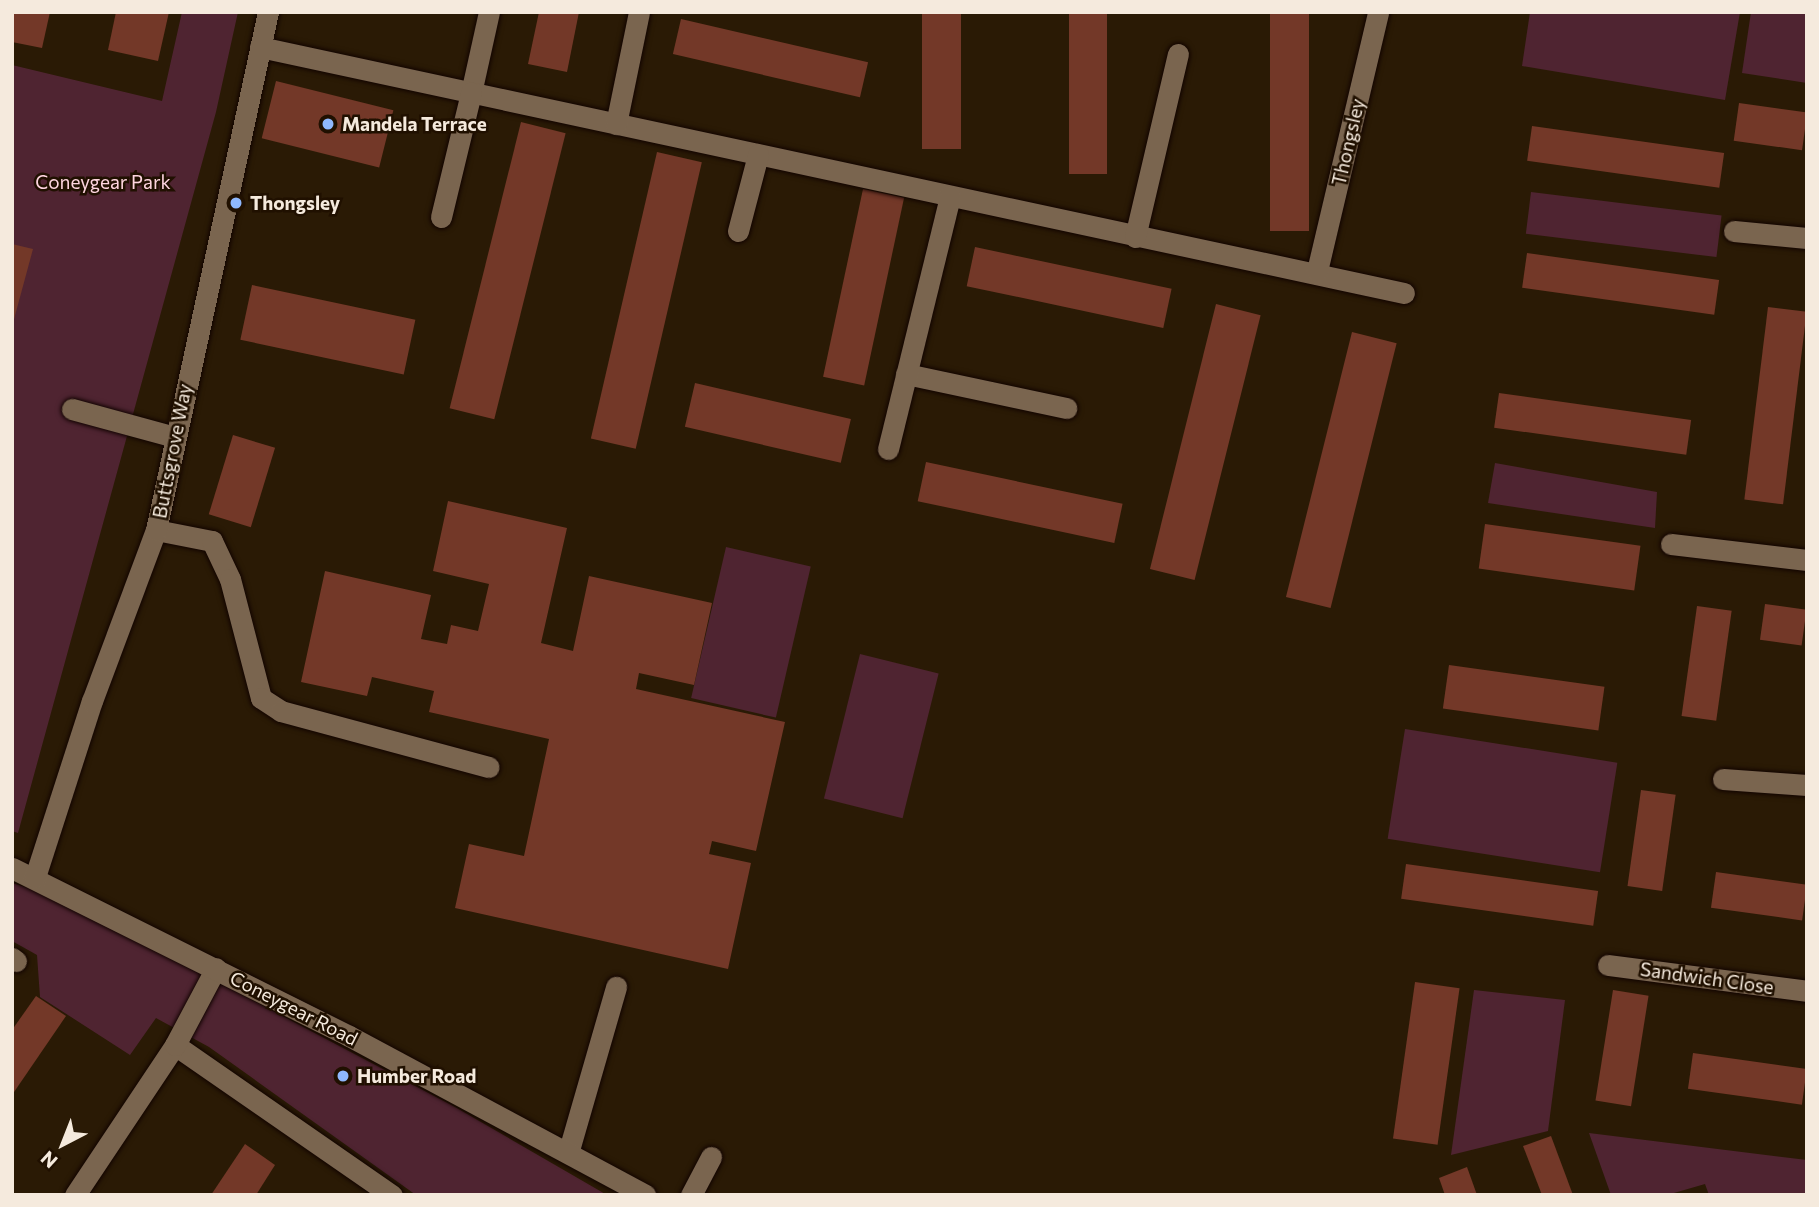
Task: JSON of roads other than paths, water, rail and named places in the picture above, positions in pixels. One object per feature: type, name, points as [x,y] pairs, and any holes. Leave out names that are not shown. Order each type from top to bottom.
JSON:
[{"type":"street","name":"Buttsgrove Way","points":[[35,877],[92,701],[156,530],[268,12]]},
{"type":"street","points":[[441,217],[489,12]]},
{"type":"street","points":[[616,124],[639,12]]},
{"type":"street","name":"Thongsley","points":[[1317,271],[1378,12]]},
{"type":"street","points":[[260,47],[1135,237],[1317,271],[1404,293]]},
{"type":"street","points":[[1135,237],[1178,54]]},
{"type":"street","points":[[738,231],[758,155]]},
{"type":"street","points":[[888,449],[950,197]]},
{"type":"street","points":[[1734,231],[1807,238]]},
{"type":"street","points":[[906,374],[1066,408]]},
{"type":"street","points":[[72,410],[175,437]]},
{"type":"street","points":[[156,530],[212,541],[230,579],[261,698],[281,711],[489,767]]},
{"type":"street","points":[[1671,544],[1807,560]]},
{"type":"street","points":[[1723,779],[1807,785]]},
{"type":"street","name":"Coneygear Road","points":[[12,868],[216,968],[569,1150],[645,1195]]},
{"type":"street","name":"Sandwich Close","points":[[1608,965],[1807,992]]},
{"type":"street","points":[[75,1195],[175,1045],[216,968]]},
{"type":"street","points":[[569,1150],[616,987]]},
{"type":"street","points":[[175,1045],[392,1195]]},
{"type":"street","points":[[691,1195],[711,1157]]},
{"type":"place","name":"Mandela Terrace","points":[[328,124]]},
{"type":"place","name":"Thongsley","points":[[236,203]]},
{"type":"place","name":"Humber Road","points":[[343,1076]]},
{"type":"park label","name":"Coneygear Park","points":[[103,182]]}]
